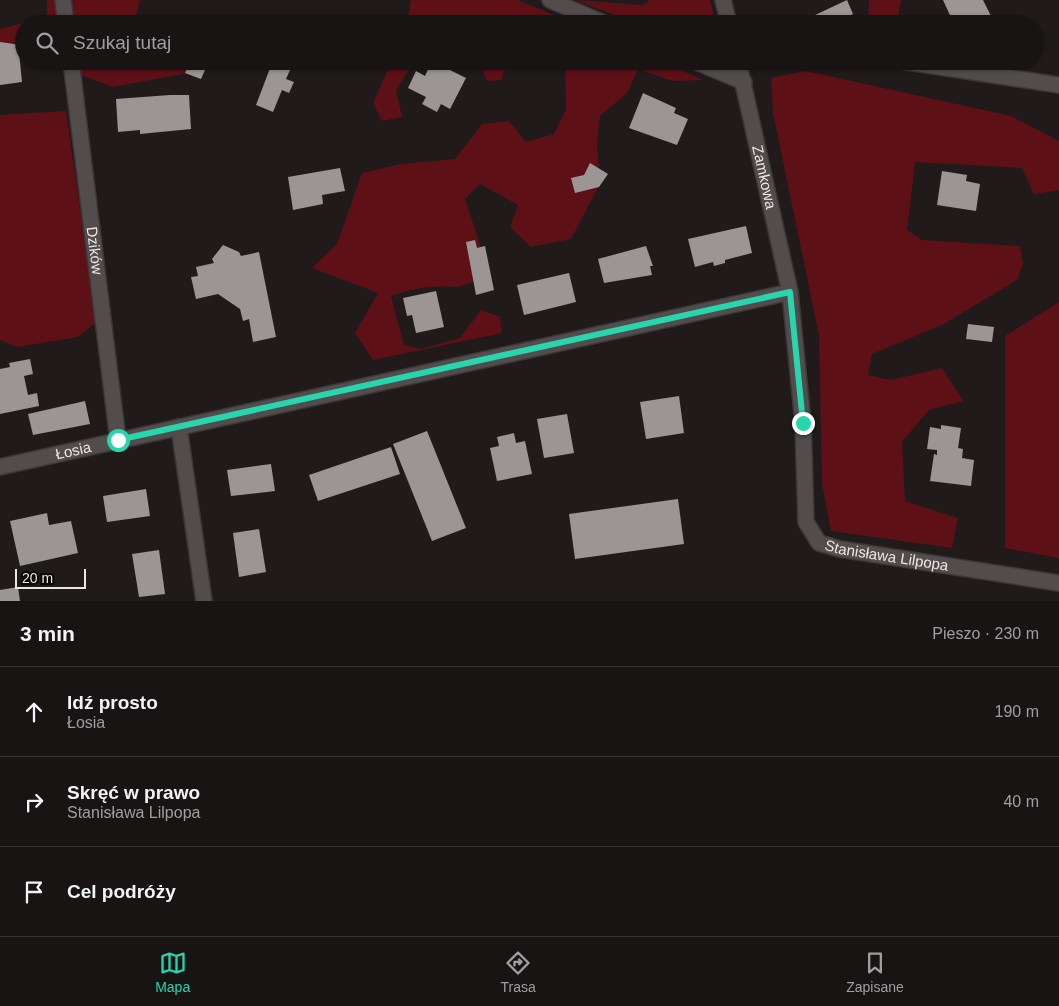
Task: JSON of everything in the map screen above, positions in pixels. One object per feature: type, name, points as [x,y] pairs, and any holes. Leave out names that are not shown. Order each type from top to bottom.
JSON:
[{"type":"street","points":[[63,0],[65,15]]},
{"type":"street","points":[[550,0],[585,15]]},
{"type":"street","points":[[723,0],[727,15]]},
{"type":"street","name":"Dzików","points":[[72,70],[118,440]]},
{"type":"street","points":[[715,70],[744,82]]},
{"type":"street","name":"Zamkowa","points":[[741,70],[790,292]]},
{"type":"street","points":[[960,70],[1059,85]]},
{"type":"street","name":"Łosia","points":[[0,467],[790,292]]},
{"type":"street","name":"Stanisława Lilpopa","points":[[790,292],[803,423],[806,522],[819,543],[840,549],[1059,583]]},
{"type":"street","points":[[179,427],[204,601]]},
{"type":"shaded area","points":[[47,0],[140,0],[136,15],[47,15]]},
{"type":"shaded area","points":[[411,0],[518,0],[554,15],[408,15]]},
{"type":"shaded area","points":[[575,0],[642,5],[650,0],[710,0],[714,15],[614,15]]},
{"type":"shaded area","points":[[869,0],[901,0],[898,15],[868,15]]},
{"type":"shaded area","points":[[15,25],[15,48],[0,53],[0,29]]},
{"type":"shaded area","points":[[68,70],[185,70],[188,73],[113,87]]},
{"type":"shaded area","points":[[388,70],[408,70],[396,90],[402,117],[382,121],[373,103]]},
{"type":"shaded area","points":[[483,70],[505,70],[501,80],[487,81]]},
{"type":"shaded area","points":[[565,70],[638,70],[627,93],[600,116],[597,142],[600,184],[571,239],[531,247],[510,227],[518,205],[480,184],[465,199],[488,269],[479,277],[464,285],[418,289],[391,296],[404,345],[420,349],[460,338],[481,310],[500,317],[502,333],[373,360],[355,333],[378,293],[312,268],[337,244],[362,173],[401,164],[455,159],[482,124],[509,121],[526,142],[554,134],[566,110]]},
{"type":"shaded area","points":[[641,70],[681,70],[703,80],[672,81]]},
{"type":"shaded area","points":[[806,71],[1011,116],[1059,141],[1059,190],[1034,194],[1022,168],[915,162],[907,230],[922,240],[1020,246],[1023,264],[1017,280],[942,325],[872,354],[868,375],[891,380],[942,368],[963,401],[929,410],[902,442],[905,501],[958,518],[952,548],[831,531],[822,483],[819,335],[773,113],[771,78]]},
{"type":"shaded area","points":[[66,111],[96,323],[78,337],[17,347],[0,340],[0,115]]},
{"type":"shaded area","points":[[1059,302],[1059,558],[1005,548],[1005,336]]},
{"type":"building","points":[[847,0],[853,14],[851,15],[815,15]]},
{"type":"building","points":[[943,0],[983,0],[990,15],[950,15]]},
{"type":"building","points":[[0,42],[15,44],[15,70],[21,70],[22,82],[0,85]]},
{"type":"building","points":[[186,70],[205,70],[201,79],[185,73]]},
{"type":"building","points":[[269,70],[290,70],[286,79],[294,82],[289,93],[282,90],[273,112],[256,105]]},
{"type":"building","points":[[428,70],[450,70],[466,78],[450,109],[441,104],[437,112],[422,104],[426,97],[408,88],[416,71],[425,76]]},
{"type":"building","points":[[643,93],[676,108],[674,113],[688,119],[677,145],[629,128]]},
{"type":"building","points":[[189,95],[191,129],[140,134],[140,130],[118,132],[116,99]]},
{"type":"building","points":[[590,163],[608,174],[599,187],[575,193],[571,178],[584,175]]},
{"type":"building","points":[[340,168],[345,191],[322,195],[323,204],[293,210],[288,177]]},
{"type":"building","points":[[942,171],[967,175],[966,181],[980,184],[976,211],[937,205]]},
{"type":"building","points":[[746,226],[752,253],[725,260],[725,263],[714,266],[713,262],[695,267],[688,239]]},
{"type":"building","points":[[475,240],[477,248],[485,246],[494,290],[476,295],[466,242]]},
{"type":"building","points":[[223,245],[239,252],[241,256],[259,252],[276,337],[253,342],[249,319],[243,321],[240,309],[218,294],[196,299],[191,277],[198,276],[196,267],[214,263],[212,259]]},
{"type":"building","points":[[646,246],[653,266],[650,266],[652,275],[604,283],[598,259]]},
{"type":"building","points":[[569,273],[576,302],[524,315],[517,285]]},
{"type":"building","points":[[436,291],[444,327],[416,333],[412,315],[407,316],[403,298]]},
{"type":"building","points":[[968,324],[994,327],[992,342],[966,339]]},
{"type":"building","points":[[30,359],[33,374],[24,376],[28,395],[37,393],[39,406],[0,414],[0,369],[10,367],[9,363]]},
{"type":"building","points":[[679,396],[684,433],[646,439],[640,402]]},
{"type":"building","points":[[85,401],[90,424],[33,435],[28,414]]},
{"type":"building","points":[[567,414],[574,453],[544,458],[537,419]]},
{"type":"building","points":[[941,425],[961,428],[958,448],[963,449],[962,458],[974,460],[971,486],[930,481],[934,454],[937,455],[937,450],[927,449],[930,427],[941,429]]},
{"type":"building","points":[[427,431],[466,528],[432,541],[393,444]]},
{"type":"building","points":[[514,433],[516,443],[525,441],[532,474],[497,481],[490,448],[499,446],[497,437]]},
{"type":"building","points":[[391,447],[400,474],[318,501],[309,475]]},
{"type":"building","points":[[271,464],[275,491],[231,496],[227,470]]},
{"type":"building","points":[[146,489],[150,516],[107,522],[103,496]]},
{"type":"building","points":[[678,499],[684,544],[575,559],[569,514]]},
{"type":"building","points":[[47,513],[49,525],[71,521],[78,553],[20,566],[10,521]]},
{"type":"building","points":[[259,529],[266,572],[239,577],[233,533]]},
{"type":"building","points":[[159,550],[165,594],[139,597],[132,554]]},
{"type":"building","points":[[18,587],[20,601],[0,601],[0,590]]},
{"type":"route","points":[[118,440],[790,292],[803,423]]}]
